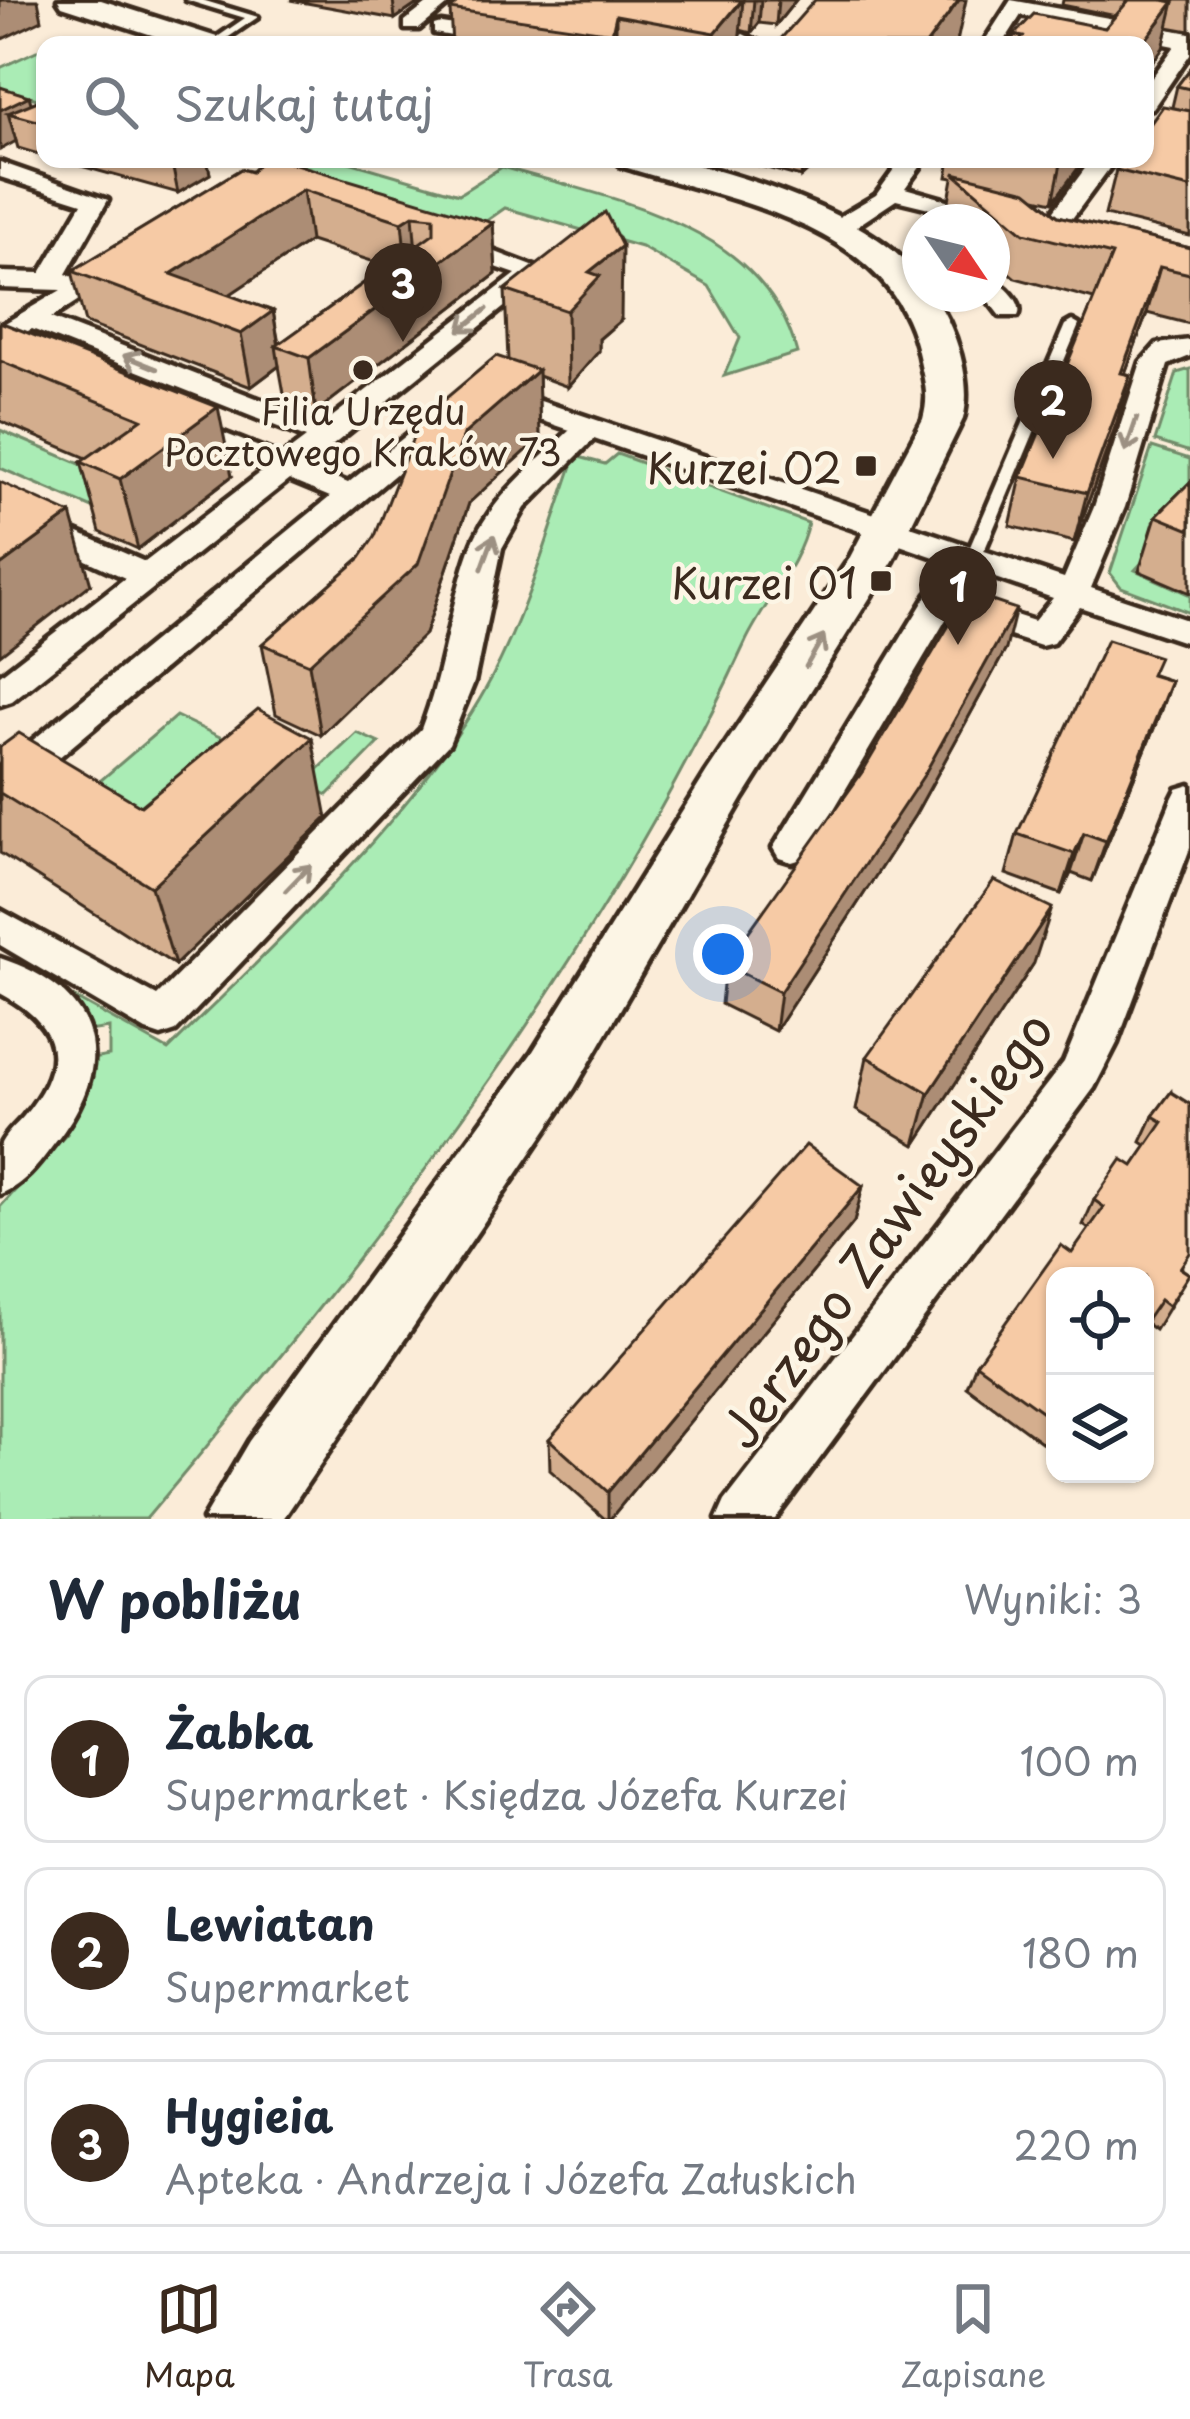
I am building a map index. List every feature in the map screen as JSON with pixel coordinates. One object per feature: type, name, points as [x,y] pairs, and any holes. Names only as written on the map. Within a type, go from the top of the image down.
[{"type":"street","points":[[72,0],[194,36]]},
{"type":"street","points":[[998,36],[1018,4],[1129,36]]},
{"type":"street","points":[[433,18],[470,5]]},
{"type":"street","points":[[433,18],[510,36]]},
{"type":"street","points":[[1154,43],[1184,52]]},
{"type":"street","points":[[1184,52],[1190,79]]},
{"type":"street","points":[[1154,91],[1184,52]]},
{"type":"street","points":[[240,1519],[323,1391],[526,1112],[726,782],[806,667],[870,523],[943,419],[950,394],[938,369],[932,327],[912,290],[883,260],[836,230],[760,198],[661,168]]},
{"type":"street","points":[[836,230],[891,192],[908,168]]},
{"type":"street","points":[[1050,232],[1097,168]]},
{"type":"street","points":[[0,169],[96,200],[49,281]]},
{"type":"street","points":[[891,192],[914,204]]},
{"type":"street","points":[[1010,225],[1104,245]]},
{"type":"street","points":[[0,693],[535,272],[456,254],[432,237]]},
{"type":"street","points":[[0,337],[130,258]]},
{"type":"street","points":[[0,280],[90,283]]},
{"type":"street","points":[[31,319],[326,436]]},
{"type":"street","points":[[792,848],[829,779],[890,691],[940,602],[1041,634],[1073,590],[1155,362],[1167,350],[1190,349]]},
{"type":"street","points":[[0,352],[30,365]]},
{"type":"street","points":[[250,406],[278,385]]},
{"type":"street","points":[[0,787],[480,389],[1190,633]]},
{"type":"street","points":[[158,416],[352,495]]},
{"type":"street","points":[[0,926],[160,1019],[436,735],[458,682],[486,548],[513,503],[589,428]]},
{"type":"street","points":[[0,508],[148,576]]},
{"type":"street","name":"Jerzego Zawieyskiego","points":[[743,1519],[1079,1075],[1096,1043],[1190,799]]},
{"type":"street","points":[[0,974],[63,1016],[72,1038],[72,1063],[45,1126],[0,1174]]},
{"type":"street","points":[[214,1519],[323,1391]]},
{"type":"lane","points":[[190,0],[253,17],[227,36]]},
{"type":"lane","points":[[974,556],[1072,325]]},
{"type":"green space","points":[[36,51],[36,99],[0,89],[0,68]]},
{"type":"green space","points":[[290,168],[370,168],[459,194],[506,168],[635,206],[718,245],[752,274],[779,309],[797,353],[724,376],[740,338],[709,286],[641,247],[505,208],[472,231],[280,175]]},
{"type":"green space","points":[[1190,369],[1190,452],[1155,441],[1177,373]]},
{"type":"green space","points":[[0,430],[144,491],[111,516],[0,468]]},
{"type":"green space","points":[[1152,447],[1190,459],[1190,532],[1176,526],[1135,570],[1190,595],[1190,613],[1121,587],[1110,573]]},
{"type":"green space","points":[[617,454],[808,523],[797,554],[621,878],[550,991],[396,1208],[146,1519],[0,1519],[0,1207],[67,1134],[60,1128],[86,1060],[109,1056],[109,1028],[89,1031],[59,989],[168,1050],[299,921],[428,775],[463,726],[505,652],[573,463],[579,457],[605,464]]},
{"type":"green space","points":[[176,716],[308,779],[357,733],[379,743],[328,795],[257,761],[160,849],[73,804]]},
{"type":"building","points":[[461,0],[742,0],[715,33],[616,15],[612,33],[450,9]]},
{"type":"building","points":[[815,0],[959,0],[933,36],[783,36]]},
{"type":"building","points":[[1129,0],[1174,2],[1148,36],[1014,35],[1034,14],[1105,28]]},
{"type":"building","points":[[1190,69],[1190,89],[1177,86]]},
{"type":"building","points":[[0,87],[29,96],[0,110]]},
{"type":"building","points":[[36,102],[36,121],[8,113]]},
{"type":"building","points":[[1163,106],[1190,111],[1190,188],[1116,170],[1154,168],[1154,118]]},
{"type":"building","points":[[255,168],[309,168],[493,223],[309,358],[276,346],[434,233],[434,217],[413,215],[402,222],[303,190],[171,274],[273,311],[241,334],[72,271],[241,169],[251,172]]},
{"type":"building","points":[[954,173],[1027,191],[1058,216],[1190,248],[1190,274],[1160,267],[1121,373],[1130,375],[1087,493],[1021,477],[1112,255],[1024,233],[1010,221],[1010,204],[990,204]]},
{"type":"building","points":[[605,212],[622,246],[589,272],[600,276],[567,311],[505,290]]},
{"type":"building","points":[[0,322],[218,407],[120,479],[81,462],[142,419],[0,361]]},
{"type":"building","points":[[496,356],[538,370],[464,434],[418,564],[309,664],[262,644],[360,558],[375,536],[420,420]]},
{"type":"building","points":[[0,482],[71,514],[0,566]]},
{"type":"building","points":[[1190,482],[1190,530],[1156,516]]},
{"type":"building","points":[[968,593],[1016,609],[924,775],[780,992],[725,965],[863,771]]},
{"type":"building","points":[[1107,640],[1159,657],[1151,675],[1171,681],[1106,841],[1084,833],[1074,854],[1017,834]]},
{"type":"building","points":[[258,709],[312,738],[151,887],[0,793],[0,747],[19,733],[141,806]]},
{"type":"building","points":[[994,880],[1052,908],[929,1093],[867,1057]]},
{"type":"building","points":[[1171,1092],[1190,1104],[1190,1253],[1180,1268],[1189,1274],[1168,1306],[1160,1300],[1154,1309],[1154,1267],[1046,1267],[1046,1415],[976,1364],[1061,1245],[1072,1253],[1104,1207],[1094,1200],[1122,1159],[1133,1166],[1163,1122],[1153,1116]]},
{"type":"building","points":[[806,1145],[863,1186],[608,1492],[549,1439]]},
{"type":"place","name":"Hygieia","points":[[403,342]]},
{"type":"place","name":"Filia Urzędu Pocztowego Kraków 73","points":[[363,370]]},
{"type":"place","name":"Lewiatan","points":[[1053,459]]},
{"type":"place","name":"Kurzei 02","points":[[866,466]]},
{"type":"place","name":"Kurzei 01","points":[[881,581]]},
{"type":"place","name":"Żabka","points":[[958,645]]}]
